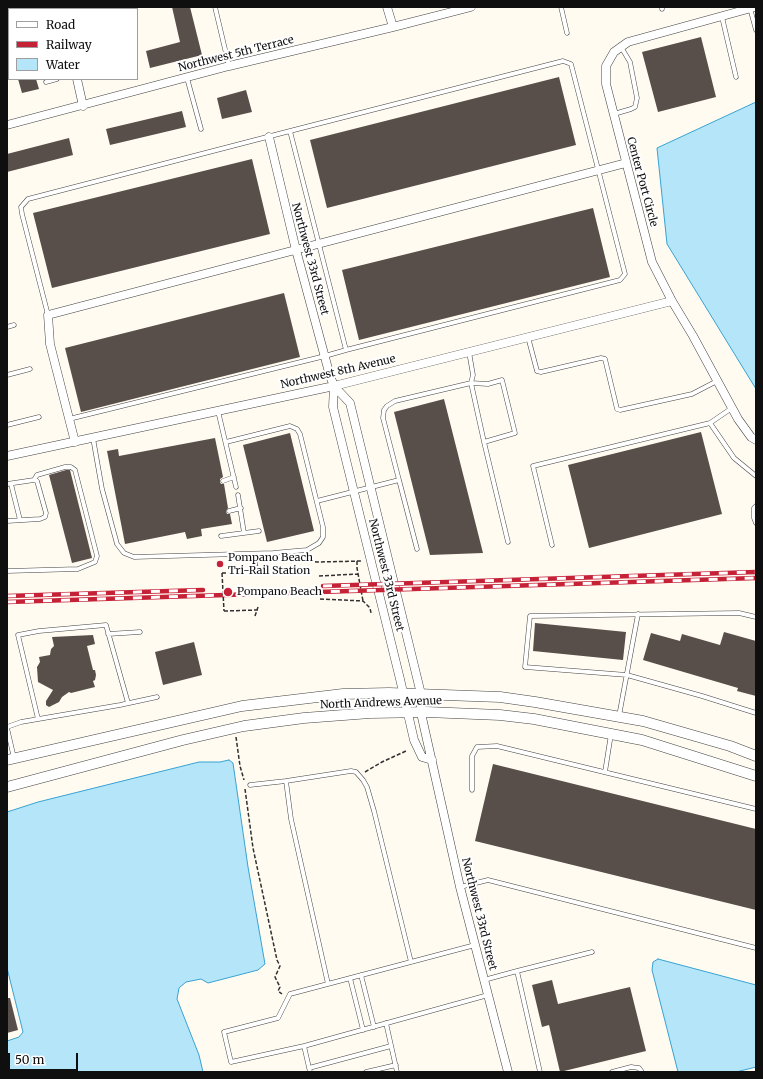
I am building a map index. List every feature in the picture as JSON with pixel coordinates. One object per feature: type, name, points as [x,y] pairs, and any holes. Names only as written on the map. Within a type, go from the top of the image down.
[{"type":"street","points":[[387,7],[393,27]]},
{"type":"street","name":"Northwest 5th Terrace","points":[[7,125],[229,66],[471,7]]},
{"type":"street","name":"Center Port Circle","points":[[753,8],[628,42],[614,52],[606,66],[606,84],[652,262],[672,302],[732,408],[752,437],[756,440]]},
{"type":"street","points":[[77,80],[83,106]]},
{"type":"street","name":"Northwest 33rd Street","points":[[269,137],[296,250],[334,386],[333,407],[404,693],[407,713],[414,740],[422,757],[432,760]]},
{"type":"street","points":[[75,442],[50,344],[48,315],[626,164]]},
{"type":"street","name":"Northwest 8th Avenue","points":[[7,456],[334,386],[672,302]]},
{"type":"street","name":"Northwest 33rd Street","points":[[334,386],[350,403],[421,694],[421,713],[460,887],[508,1072]]},
{"type":"street","name":"North Andrews Avenue","points":[[11,759],[242,706],[343,694],[404,693],[500,697],[643,721],[730,746],[756,756]]},
{"type":"street","name":"North Andrews Avenue","points":[[7,786],[183,740],[244,726],[304,718],[370,713],[448,713],[534,719],[642,740],[756,776]]},
{"type":"lane","points":[[215,7],[229,66]]},
{"type":"lane","points":[[561,7],[568,33]]},
{"type":"lane","points":[[753,8],[756,30]]},
{"type":"lane","points":[[721,16],[736,77]]},
{"type":"lane","points":[[613,114],[635,107],[637,98],[630,62],[621,47]]},
{"type":"lane","points":[[48,315],[22,214],[21,207],[28,200],[563,61],[571,64],[625,274],[620,280],[325,356],[69,419]]},
{"type":"lane","points":[[188,78],[201,129]]},
{"type":"lane","points":[[46,82],[53,80]]},
{"type":"lane","points":[[290,131],[346,350]]},
{"type":"lane","points":[[7,327],[14,325]]},
{"type":"lane","points":[[528,337],[536,371],[541,372],[601,358],[605,359],[617,409],[620,410],[692,394],[718,381]]},
{"type":"lane","points":[[469,352],[473,375],[471,383],[508,542]]},
{"type":"lane","points":[[7,375],[30,368]]},
{"type":"lane","points":[[417,549],[383,418],[384,410],[395,401],[471,383],[488,384],[502,380],[515,433],[484,442]]},
{"type":"lane","points":[[552,544],[533,466],[710,423],[732,408]]},
{"type":"lane","points":[[218,411],[236,487]]},
{"type":"lane","points":[[7,425],[39,417]]},
{"type":"lane","points":[[710,423],[734,458],[756,476]]},
{"type":"lane","points":[[93,438],[102,489],[117,544],[124,553],[134,557],[273,552],[307,550],[319,543],[323,537],[323,527],[300,434],[297,429],[290,426],[226,442]]},
{"type":"lane","points":[[7,571],[78,569],[95,562],[97,556],[75,470],[71,467],[37,475],[34,480],[9,484],[20,520]]},
{"type":"lane","points":[[224,481],[234,477]]},
{"type":"lane","points":[[7,521],[40,519],[45,517],[46,513],[37,481],[34,480]]},
{"type":"lane","points":[[317,501],[399,480]]},
{"type":"lane","points":[[238,495],[244,533]]},
{"type":"lane","points":[[756,506],[754,508],[754,518],[756,523]]},
{"type":"lane","points":[[229,511],[241,508]]},
{"type":"lane","points":[[221,536],[259,531]]},
{"type":"lane","points":[[756,617],[739,612],[530,616],[525,667],[627,675],[756,713]]},
{"type":"lane","points":[[618,717],[638,614]]},
{"type":"lane","points":[[38,719],[18,635],[38,631],[106,625],[128,703]]},
{"type":"lane","points":[[108,634],[140,632]]},
{"type":"lane","points":[[11,759],[7,727],[22,722],[128,703],[157,696]]},
{"type":"lane","points":[[605,772],[611,734]]},
{"type":"lane","points":[[472,790],[472,756],[477,747],[497,746],[756,808]]},
{"type":"lane","points":[[250,785],[286,781],[351,770],[356,772],[367,787],[374,811],[411,962]]},
{"type":"lane","points":[[286,781],[291,819],[328,984]]},
{"type":"lane","points":[[460,887],[488,880],[756,948]]},
{"type":"lane","points":[[475,945],[290,994],[278,1018],[224,1032],[231,1062],[304,1046],[488,995]]},
{"type":"lane","points":[[484,980],[592,952]]},
{"type":"lane","points":[[517,971],[540,1072]]},
{"type":"lane","points":[[361,975],[374,1027]]},
{"type":"lane","points":[[350,978],[363,1030]]},
{"type":"lane","points":[[386,1023],[397,1072]]},
{"type":"lane","points":[[304,1046],[310,1070],[391,1046]]},
{"type":"lane","points":[[366,1072],[396,1065]]},
{"type":"lane","points":[[612,1072],[631,1067],[639,1068],[642,1072]]},
{"type":"path","points":[[309,561],[362,561]]},
{"type":"path","points":[[357,561],[363,601],[370,608],[371,613]]},
{"type":"path","points":[[257,562],[257,575]]},
{"type":"path","points":[[255,616],[258,609],[224,611],[222,573],[257,572]]},
{"type":"path","points":[[319,576],[358,574]]},
{"type":"path","points":[[320,599],[363,601]]},
{"type":"path","points":[[236,737],[240,766],[244,779],[253,848],[276,960],[280,966],[275,976],[280,987],[278,991],[283,995]]},
{"type":"path","points":[[365,772],[406,751]]},
{"type":"water","points":[[756,102],[756,389],[667,244],[657,148]]},
{"type":"water","points":[[229,760],[233,763],[248,867],[265,964],[258,970],[208,983],[201,979],[186,982],[179,988],[177,999],[199,1055],[203,1072],[7,1072],[7,1041],[19,1037],[23,1032],[7,968],[7,812],[38,802],[199,762],[220,762]]},
{"type":"water","points":[[658,959],[756,985],[756,1067],[736,1072],[678,1072],[652,970],[653,962]]},
{"type":"building","points":[[172,7],[190,7],[202,55],[150,68],[146,51],[180,42]]},
{"type":"building","points":[[701,37],[716,97],[658,112],[642,52]]},
{"type":"building","points":[[559,77],[576,145],[327,208],[310,140]]},
{"type":"building","points":[[18,80],[36,80],[39,89],[22,93]]},
{"type":"building","points":[[246,90],[252,112],[222,119],[217,98]]},
{"type":"building","points":[[182,111],[186,127],[110,145],[106,129]]},
{"type":"building","points":[[69,138],[73,155],[7,172],[7,154]]},
{"type":"building","points":[[252,159],[270,234],[52,288],[33,213]]},
{"type":"building","points":[[593,208],[610,277],[359,340],[342,270]]},
{"type":"building","points":[[284,293],[300,357],[81,412],[65,348]]},
{"type":"building","points":[[444,399],[483,553],[430,555],[394,412]]},
{"type":"building","points":[[701,432],[722,514],[589,548],[568,465]]},
{"type":"building","points":[[290,433],[314,531],[267,542],[243,445]]},
{"type":"building","points":[[215,438],[223,477],[220,479],[220,482],[221,484],[224,484],[228,508],[226,511],[227,514],[230,514],[232,524],[201,529],[202,536],[187,539],[185,532],[125,544],[107,451],[118,449],[119,456]]},
{"type":"building","points":[[70,470],[92,558],[72,563],[49,475]]},
{"type":"building","points":[[535,623],[626,632],[623,660],[533,651]]},
{"type":"building","points":[[724,632],[756,641],[756,696],[737,691],[738,688],[643,660],[651,633],[680,641],[682,634],[720,645]]},
{"type":"building","points":[[93,635],[95,644],[87,646],[93,670],[95,670],[96,675],[95,680],[93,681],[95,687],[71,693],[69,692],[62,697],[59,702],[49,707],[46,705],[46,701],[53,690],[38,682],[37,667],[40,662],[39,657],[50,655],[51,649],[54,646],[52,637]]},
{"type":"building","points":[[194,642],[202,675],[163,685],[155,652]]},
{"type":"building","points":[[493,764],[756,829],[756,910],[475,841]]},
{"type":"building","points":[[552,980],[558,1004],[630,987],[646,1051],[560,1072],[549,1025],[542,1027],[532,985]]},
{"type":"building","points":[[7,998],[10,998],[18,1030],[7,1033]]},
{"type":"railway","points":[[323,586],[756,572]]},
{"type":"railway","points":[[7,602],[756,578]]},
{"type":"railway","points":[[7,596],[203,590]]},
{"type":"place","name":"Pompano Beach Tri-Rail Station","points":[[220,564]]},
{"type":"place","name":"Pompano Beach","points":[[228,592]]}]
